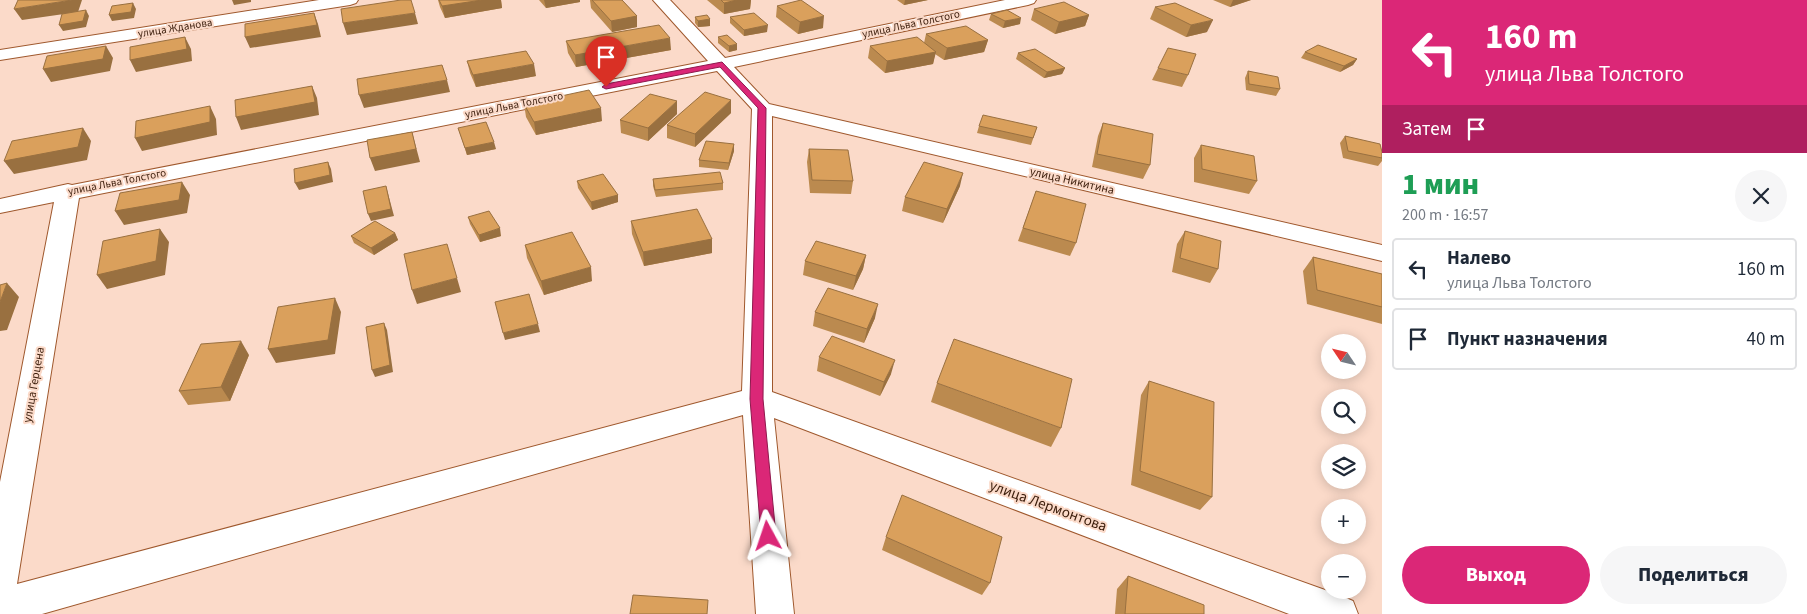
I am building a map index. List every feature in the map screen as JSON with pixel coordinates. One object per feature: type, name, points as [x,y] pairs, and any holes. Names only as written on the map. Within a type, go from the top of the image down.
[{"type":"street","name":"улица Жданова","points":[[0,55],[350,0]]},
{"type":"street","points":[[661,0],[762,108],[757,399],[775,614]]},
{"type":"street","name":"улица Льва Толстого","points":[[0,206],[722,64],[1028,0]]},
{"type":"street","name":"улица Никитина","points":[[762,108],[1382,254]]},
{"type":"street","name":"улица Герцена","points":[[0,579],[68,192]]},
{"type":"street","points":[[0,607],[757,399]]},
{"type":"street","name":"улица Лермонтова","points":[[757,399],[1339,614]]},
{"type":"building","points":[[18,0],[72,0],[14,9]]},
{"type":"building","points":[[411,0],[415,13],[343,23],[341,9]]},
{"type":"building","points":[[439,0],[482,0],[442,6]]},
{"type":"building","points":[[592,0],[622,0],[637,16],[611,21]]},
{"type":"building","points":[[721,0],[737,0],[724,3]]},
{"type":"building","points":[[801,0],[824,16],[800,22],[777,6]]},
{"type":"building","points":[[1064,2],[1089,15],[1059,22],[1034,9]]},
{"type":"building","points":[[133,3],[131,12],[109,15],[112,6]]},
{"type":"building","points":[[1175,3],[1213,20],[1191,25],[1155,7]]},
{"type":"building","points":[[86,10],[83,21],[59,25],[62,14]]},
{"type":"building","points":[[1007,10],[1021,18],[1005,21],[991,14]]},
{"type":"building","points":[[314,13],[317,25],[245,37],[245,24]]},
{"type":"building","points":[[754,13],[768,25],[744,30],[730,17]]},
{"type":"building","points":[[707,15],[710,19],[698,21],[695,17]]},
{"type":"building","points":[[659,25],[670,38],[575,55],[566,41]]},
{"type":"building","points":[[966,26],[988,40],[947,48],[926,34]]},
{"type":"building","points":[[727,35],[737,44],[729,46],[718,37]]},
{"type":"building","points":[[185,37],[187,49],[130,60],[130,47]]},
{"type":"building","points":[[917,37],[936,52],[887,61],[870,46]]},
{"type":"building","points":[[1318,45],[1357,59],[1344,66],[1305,52]]},
{"type":"building","points":[[106,46],[103,59],[43,69],[47,56]]},
{"type":"building","points":[[1168,48],[1196,54],[1188,75],[1158,68]]},
{"type":"building","points":[[1035,49],[1065,68],[1047,72],[1018,53]]},
{"type":"building","points":[[526,51],[534,64],[473,75],[467,61]]},
{"type":"building","points":[[442,65],[447,80],[359,95],[357,79]]},
{"type":"building","points":[[1248,71],[1278,77],[1280,89],[1249,84]]},
{"type":"building","points":[[312,86],[315,102],[236,117],[235,100]]},
{"type":"building","points":[[589,90],[601,108],[534,122],[524,104]]},
{"type":"building","points":[[705,92],[731,100],[695,134],[667,125]]},
{"type":"building","points":[[650,94],[677,101],[648,128],[620,120]]},
{"type":"building","points":[[210,106],[210,122],[135,138],[136,121]]},
{"type":"building","points":[[983,115],[1037,127],[1033,138],[979,126]]},
{"type":"building","points":[[486,122],[494,142],[465,148],[458,128]]},
{"type":"building","points":[[1103,123],[1153,134],[1150,165],[1097,154]]},
{"type":"building","points":[[83,128],[78,147],[4,161],[12,141]]},
{"type":"building","points":[[412,132],[416,149],[370,158],[367,140]]},
{"type":"building","points":[[1345,136],[1380,144],[1382,158],[1348,151]]},
{"type":"building","points":[[706,141],[734,144],[729,163],[699,160]]},
{"type":"building","points":[[1201,145],[1254,156],[1257,181],[1202,169]]},
{"type":"building","points":[[809,149],[848,150],[853,181],[812,180]]},
{"type":"building","points":[[328,162],[330,175],[295,183],[294,169]]},
{"type":"building","points":[[924,162],[963,173],[947,209],[905,197]]},
{"type":"building","points":[[720,172],[723,183],[655,190],[653,179]]},
{"type":"building","points":[[603,174],[618,195],[591,202],[577,181]]},
{"type":"building","points":[[182,182],[179,200],[115,211],[120,193]]},
{"type":"building","points":[[386,186],[391,209],[368,214],[363,191]]},
{"type":"building","points":[[1036,191],[1086,204],[1076,243],[1023,228]]},
{"type":"building","points":[[697,209],[712,239],[643,252],[631,221]]},
{"type":"building","points":[[489,211],[500,228],[479,235],[468,217]]},
{"type":"building","points":[[375,221],[395,233],[371,248],[351,236]]},
{"type":"building","points":[[160,229],[156,261],[97,275],[103,241]]},
{"type":"building","points":[[1185,231],[1221,241],[1218,269],[1180,258]]},
{"type":"building","points":[[572,232],[591,267],[541,281],[525,245]]},
{"type":"building","points":[[816,241],[866,255],[856,276],[805,261]]},
{"type":"building","points":[[447,244],[457,278],[412,290],[404,254]]},
{"type":"building","points":[[1313,257],[1382,274],[1382,307],[1317,290]]},
{"type":"building","points":[[7,283],[0,302],[0,285]]},
{"type":"building","points":[[828,288],[878,304],[867,329],[815,312]]},
{"type":"building","points":[[529,294],[538,324],[503,333],[495,302]]},
{"type":"building","points":[[335,298],[328,340],[268,349],[278,307]]},
{"type":"building","points":[[384,323],[390,365],[372,370],[366,327]]},
{"type":"building","points":[[832,336],[895,360],[884,382],[819,357]]},
{"type":"building","points":[[954,339],[1072,379],[1061,428],[937,383]]},
{"type":"building","points":[[241,341],[221,387],[179,391],[201,344]]},
{"type":"building","points":[[1149,381],[1214,402],[1212,497],[1140,471]]},
{"type":"building","points":[[902,495],[1002,537],[990,583],[886,537]]},
{"type":"building","points":[[1128,576],[1204,605],[1204,614],[1125,614]]},
{"type":"building","points":[[633,595],[708,600],[707,614],[630,614]]},
{"type":"route","points":[[606,87],[722,64],[762,108],[757,399],[768,536]]}]
